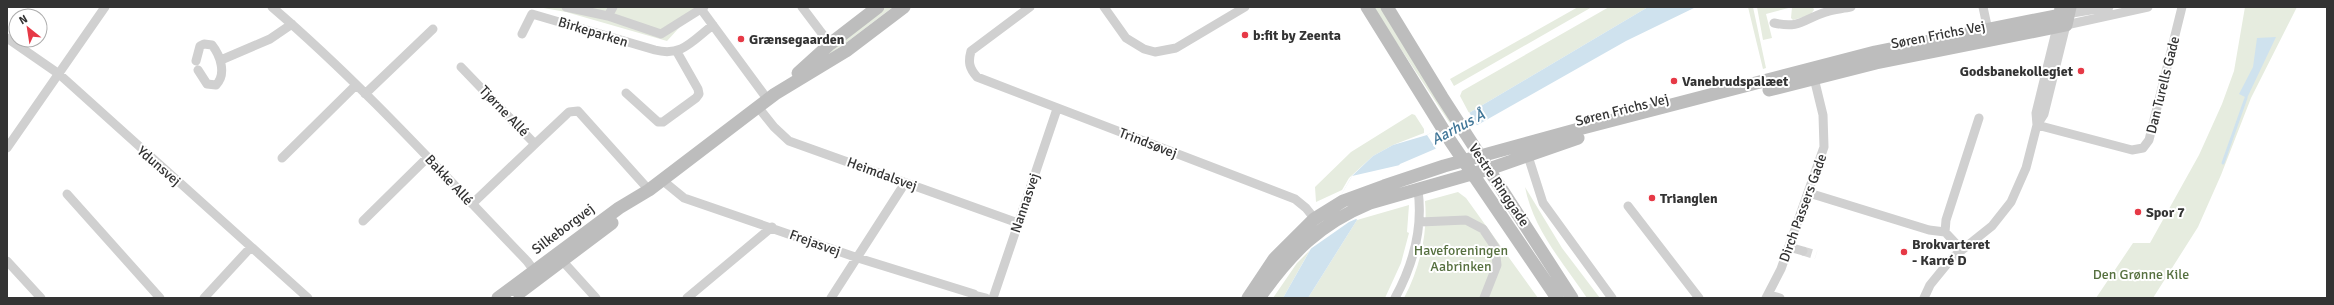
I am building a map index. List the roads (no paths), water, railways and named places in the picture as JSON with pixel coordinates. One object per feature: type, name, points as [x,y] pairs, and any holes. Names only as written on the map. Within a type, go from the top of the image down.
[{"type":"street","points":[[7,148],[105,7]]},
{"type":"street","name":"Bakke Allé","points":[[272,7],[356,85],[428,157],[537,274]]},
{"type":"street","points":[[566,7],[608,16],[661,34],[690,14],[703,8],[713,25],[767,100]]},
{"type":"street","points":[[608,16],[613,7]]},
{"type":"street","points":[[802,7],[830,44]]},
{"type":"street","name":"Silkeborgvej","points":[[498,298],[537,274],[630,210],[649,190],[767,100],[830,44],[878,7]]},
{"type":"street","name":"Silkeborgvej","points":[[767,100],[846,51],[904,7]]},
{"type":"street","name":"Trindsøvej","points":[[1030,7],[971,51],[968,59],[969,66],[976,77],[1295,199],[1318,224]]},
{"type":"street","points":[[1104,7],[1126,38],[1144,50],[1155,52],[1176,48],[1245,7]]},
{"type":"street","name":"Vestre Ringgade","points":[[1367,7],[1450,142],[1557,298]]},
{"type":"street","name":"Vestre Ringgade","points":[[1387,7],[1456,119],[1572,298]]},
{"type":"street","points":[[1774,23],[1788,26],[1799,24],[1825,12],[1851,7]]},
{"type":"street","points":[[1983,7],[1989,34]]},
{"type":"street","name":"Søren Frichs Vej","points":[[1259,298],[1295,252],[1335,205],[1384,186],[1464,161],[1575,130],[1813,74],[1876,63],[1989,34],[2109,7]]},
{"type":"street","name":"Søren Frichs Vej","points":[[2064,16],[2148,7]]},
{"type":"street","name":"Dan Turells Gade","points":[[2037,125],[2132,150],[2143,148],[2148,140],[2182,7]]},
{"type":"street","name":"Birkeparken","points":[[522,34],[532,14],[655,50],[668,53],[677,52]]},
{"type":"street","points":[[1924,298],[1930,285],[1961,249],[1992,226],[2011,202],[2026,168],[2037,125],[2036,113],[2064,16]]},
{"type":"street","points":[[220,60],[270,39],[292,24]]},
{"type":"street","points":[[626,93],[653,120],[658,122],[664,122],[696,98],[699,94],[698,89],[677,52],[713,25]]},
{"type":"street","points":[[365,94],[433,29]]},
{"type":"street","name":"Ydunsvej","points":[[7,38],[59,74],[308,298]]},
{"type":"street","points":[[208,44],[214,48],[220,60],[220,78],[216,85],[207,84],[197,65],[200,46],[208,44]]},
{"type":"street","name":"Tjørne Allé","points":[[461,67],[535,144],[472,204]]},
{"type":"street","name":"Søren Frichs Vej","points":[[1248,298],[1274,259],[1318,224],[1370,203],[1489,169],[1574,139],[1813,74]]},
{"type":"street","name":"Dirch Passers Gade","points":[[1768,296],[1789,247],[1821,160],[1825,137],[1823,115],[1813,74]]},
{"type":"street","points":[[282,158],[356,85]]},
{"type":"street","name":"Heimdalsvej","points":[[767,100],[774,128],[789,141],[1018,223]]},
{"type":"street","name":"Nannasvej","points":[[993,298],[1057,109]]},
{"type":"street","points":[[535,144],[569,112],[578,111],[649,190]]},
{"type":"street","points":[[1945,232],[1946,220],[1979,118]]},
{"type":"street","points":[[1528,156],[1542,203],[1612,298]]},
{"type":"street","points":[[363,221],[428,157]]},
{"type":"street","name":"Frejasvej","points":[[662,180],[684,198],[772,227],[858,258],[979,296]]},
{"type":"street","points":[[831,298],[905,183]]},
{"type":"street","points":[[1395,298],[1403,282],[1420,222],[1418,190]]},
{"type":"street","points":[[1809,192],[1929,230],[1945,232],[1961,249]]},
{"type":"street","points":[[67,194],[160,298]]},
{"type":"street","points":[[1628,206],[1699,298]]},
{"type":"street","points":[[1420,222],[1466,220],[1483,229],[1495,247],[1497,265],[1487,297]]},
{"type":"street","points":[[687,298],[772,227]]},
{"type":"street","points":[[204,298],[251,247]]},
{"type":"street","points":[[1789,247],[1803,251]]},
{"type":"street","points":[[559,258],[596,298]]},
{"type":"street","points":[[7,261],[41,298]]},
{"type":"street","name":"Silkeborgvej","points":[[512,298],[537,274]]},
{"type":"street","points":[[1768,296],[1780,298]]},
{"type":"water","name":"Aarhus Å","points":[[1648,7],[1696,7],[1626,41],[1435,149],[1400,164],[1357,220],[1308,298],[1283,298],[1352,176],[1373,156],[1393,145],[1427,135],[1469,113]]},
{"type":"water","points":[[2276,37],[2247,98],[2239,94],[2253,67],[2257,38]]},
{"type":"waterway","points":[[2223,163],[2246,98]]},
{"type":"tunnel","points":[[1803,251],[1816,255]]},
{"type":"place","name":"b:fit by Zeenta","points":[[1245,35]]},
{"type":"place","name":"Grænsegaarden","points":[[741,39]]},
{"type":"place","name":"Godsbanekollegiet","points":[[2081,71]]},
{"type":"place","name":"Vanebrudspalæet","points":[[1674,81]]},
{"type":"place","name":"Trianglen","points":[[1652,198]]},
{"type":"place","name":"Spor 7","points":[[2138,212]]},
{"type":"place","name":"Brokvarteret - Karré D","points":[[1904,252]]},
{"type":"park label","name":"Haveforeningen Aabrinken","points":[[1461,258]]},
{"type":"park label","name":"Den Grønne Kile","points":[[2141,274]]}]
